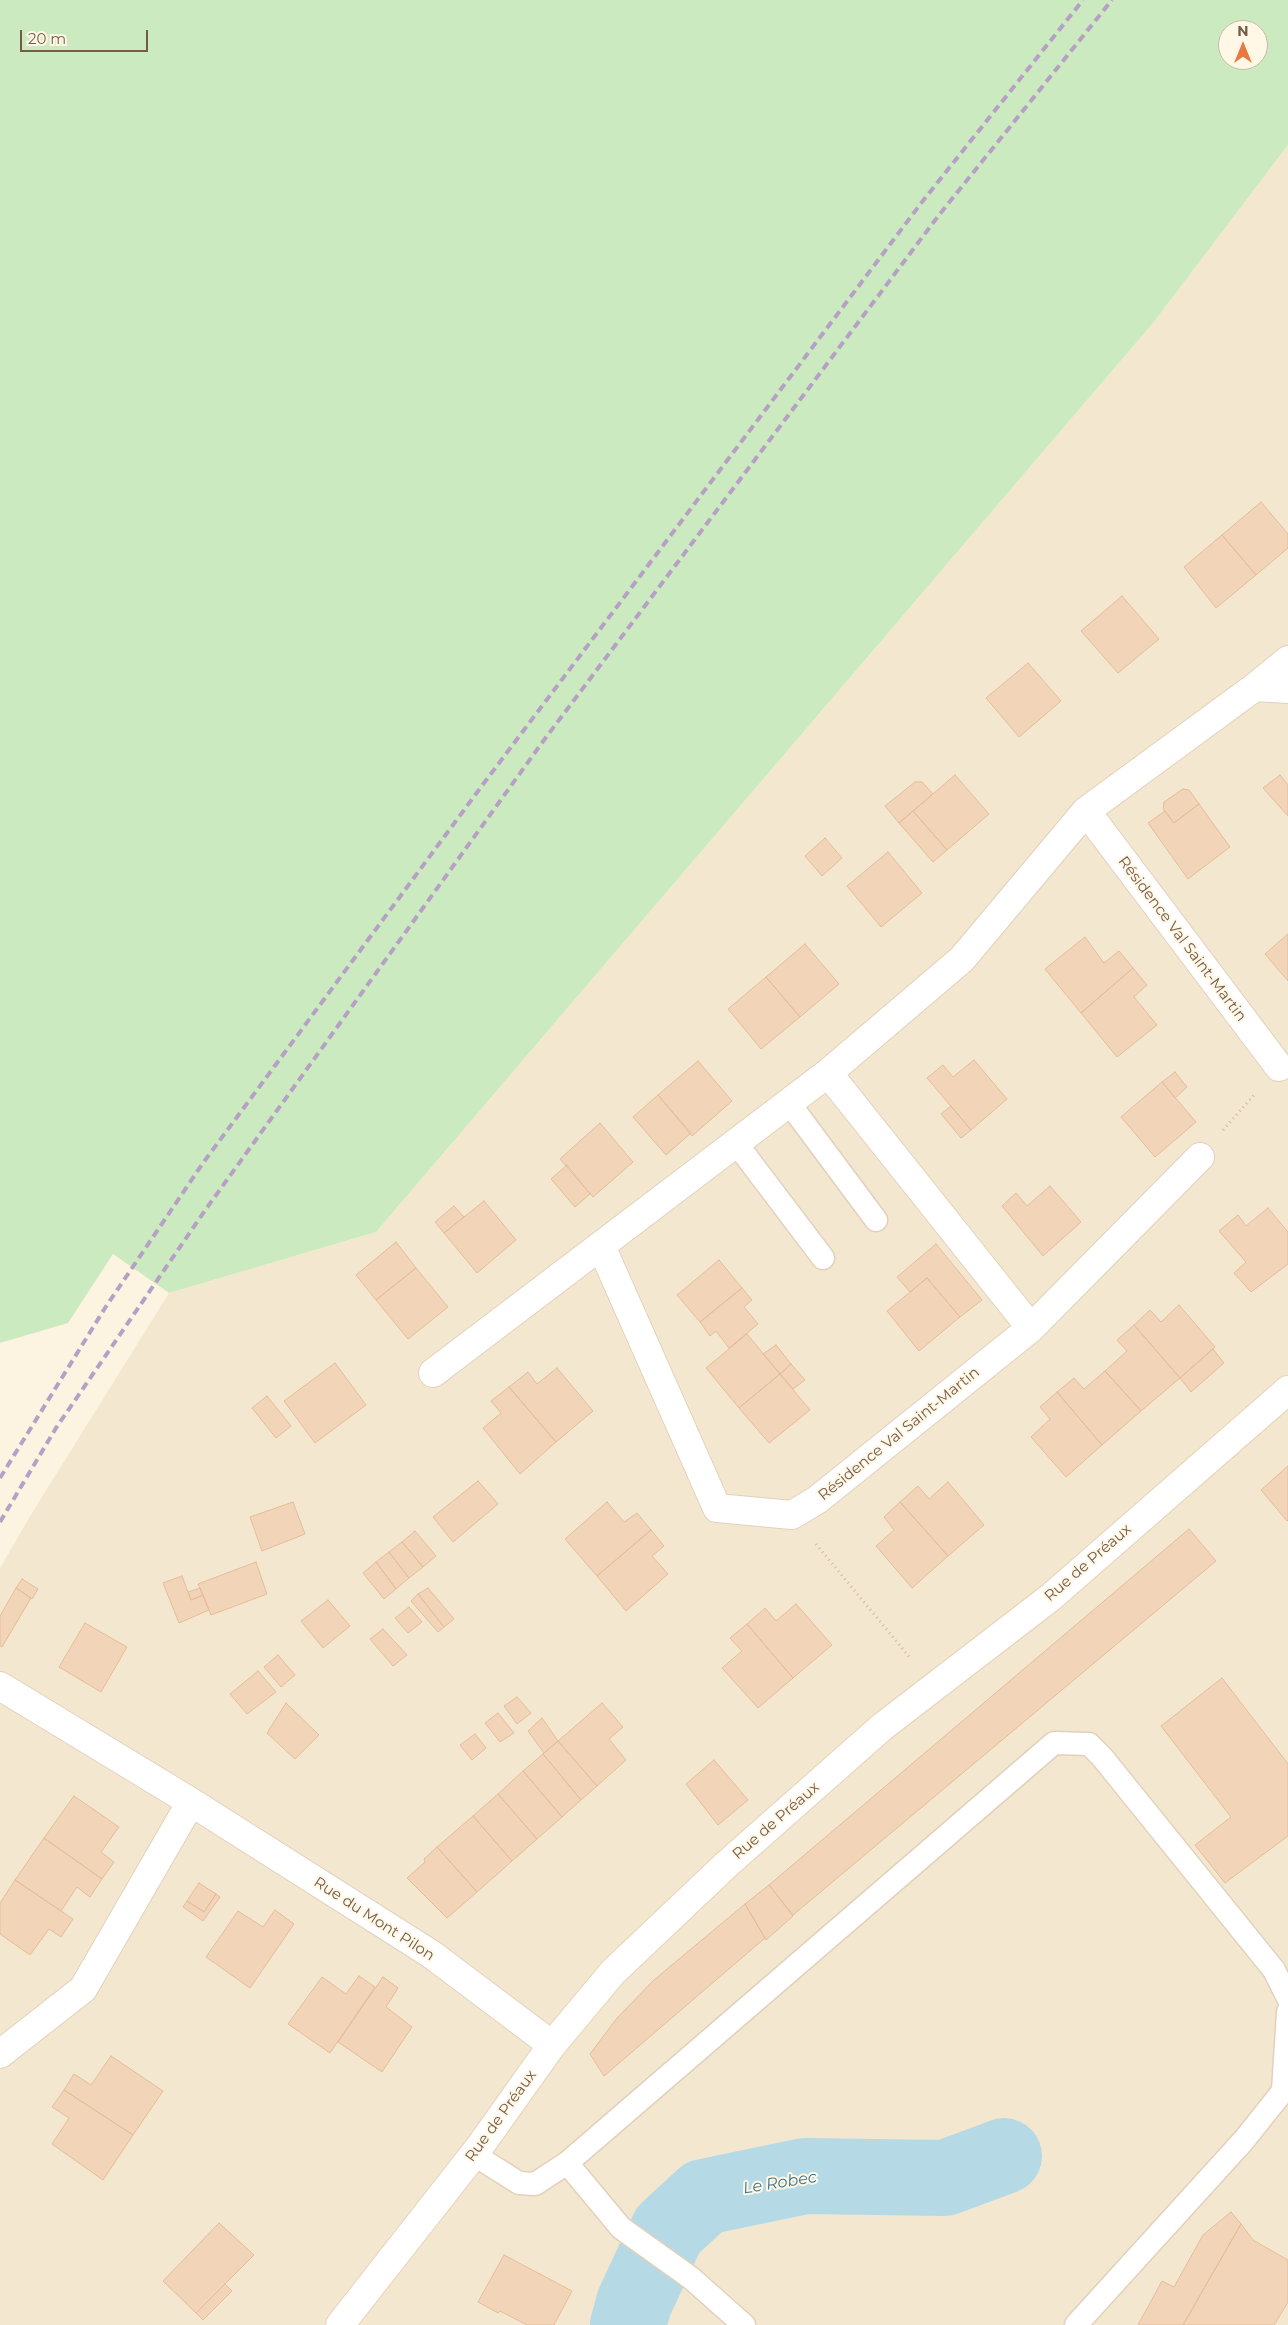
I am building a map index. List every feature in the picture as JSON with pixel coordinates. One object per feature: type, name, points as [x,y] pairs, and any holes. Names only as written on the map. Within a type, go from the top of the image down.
[{"type":"street","points":[[433,1373],[828,1073],[962,959],[1086,811],[1255,687],[1288,660]]},
{"type":"street","points":[[1255,687],[1288,689]]},
{"type":"street","name":"Résidence Val Saint-Martin","points":[[1086,811],[1279,1067]]},
{"type":"street","points":[[828,1073],[1031,1328]]},
{"type":"street","name":"Résidence Val Saint-Martin","points":[[792,1515],[816,1500],[1031,1328],[1200,1157]]},
{"type":"street","points":[[601,1246],[717,1508],[792,1515]]},
{"type":"street","name":"Rue de Préaux","points":[[340,2325],[473,2154],[552,2044],[613,1972],[727,1864],[882,1727],[1051,1597],[1288,1390]]},
{"type":"street","name":"Rue du Mont Pilon","points":[[0,1686],[191,1802],[431,1954],[552,2044]]},
{"type":"street","points":[[0,2054],[83,1989],[191,1802]]},
{"type":"lane","points":[[789,1103],[876,1220]]},
{"type":"lane","points":[[736,1143],[823,1258]]},
{"type":"lane","points":[[473,2154],[519,2183],[535,2184],[566,2163],[1054,1743],[1089,1744],[1102,1757],[1274,1970],[1288,1998]]},
{"type":"lane","points":[[1076,2325],[1244,2140],[1283,2090],[1288,2012]]},
{"type":"lane","points":[[566,2163],[621,2228],[691,2278],[744,2325]]},
{"type":"path","points":[[1200,1157],[1279,1067]]},
{"type":"path","points":[[792,1515],[934,1687]]},
{"type":"shaded area","points":[[1288,145],[1288,2325],[0,2325],[0,1568],[32,1513],[169,1293],[376,1232],[1153,323]]},
{"type":"green space","points":[[0,0],[1288,0],[1288,145],[1153,323],[376,1232],[169,1293],[113,1254],[68,1323],[0,1343]]},
{"type":"building","points":[[1261,502],[1288,534],[1288,548],[1256,575],[1222,535]]},
{"type":"building","points":[[1222,535],[1256,575],[1216,608],[1184,567]]},
{"type":"building","points":[[1122,596],[1159,639],[1118,673],[1081,631]]},
{"type":"building","points":[[1028,663],[1061,701],[1019,737],[986,698]]},
{"type":"building","points":[[955,775],[989,814],[947,850],[913,811]]},
{"type":"building","points":[[1280,775],[1288,785],[1288,816],[1263,788]]},
{"type":"building","points":[[915,782],[922,782],[933,794],[899,823],[885,806]]},
{"type":"building","points":[[1183,789],[1189,790],[1199,804],[1174,823],[1163,809],[1164,802]]},
{"type":"building","points":[[1199,804],[1230,847],[1188,879],[1148,823],[1165,811],[1174,823]]},
{"type":"building","points":[[913,811],[947,850],[933,862],[899,823]]},
{"type":"building","points":[[825,838],[842,858],[822,876],[805,856]]},
{"type":"building","points":[[888,852],[922,893],[881,927],[847,886]]},
{"type":"building","points":[[1288,934],[1288,981],[1265,954]]},
{"type":"building","points":[[1085,937],[1104,963],[1119,951],[1133,968],[1081,1013],[1045,969]]},
{"type":"building","points":[[805,944],[839,984],[800,1017],[766,977]]},
{"type":"building","points":[[1133,968],[1147,985],[1134,997],[1157,1025],[1117,1057],[1081,1013]]},
{"type":"building","points":[[766,977],[800,1017],[761,1049],[728,1009]]},
{"type":"building","points":[[974,1060],[1007,1099],[971,1130],[927,1078],[943,1065],[953,1077]]},
{"type":"building","points":[[698,1061],[732,1101],[692,1136],[658,1095]]},
{"type":"building","points":[[1175,1072],[1187,1087],[1175,1098],[1162,1082]]},
{"type":"building","points":[[1162,1082],[1196,1122],[1155,1157],[1121,1117]]},
{"type":"building","points":[[658,1095],[691,1133],[666,1155],[633,1117]]},
{"type":"building","points":[[951,1106],[971,1130],[961,1138],[941,1114]]},
{"type":"building","points":[[600,1123],[633,1162],[593,1197],[560,1159]]},
{"type":"building","points":[[567,1165],[590,1194],[575,1207],[551,1179]]},
{"type":"building","points":[[1050,1186],[1081,1222],[1043,1256],[1002,1206],[1016,1193],[1027,1206]]},
{"type":"building","points":[[484,1201],[516,1240],[477,1273],[444,1233]]},
{"type":"building","points":[[454,1206],[464,1217],[444,1233],[435,1222]]},
{"type":"building","points":[[1268,1208],[1288,1232],[1288,1264],[1251,1292],[1234,1273],[1246,1262],[1219,1231],[1238,1215],[1246,1226]]},
{"type":"building","points":[[396,1242],[416,1268],[376,1300],[356,1275]]},
{"type":"building","points":[[936,1244],[982,1300],[960,1317],[927,1278],[910,1292],[897,1277]]},
{"type":"building","points":[[719,1260],[742,1288],[700,1322],[677,1295]]},
{"type":"building","points":[[416,1268],[448,1307],[408,1339],[376,1300]]},
{"type":"building","points":[[927,1278],[960,1317],[919,1351],[887,1311]]},
{"type":"building","points":[[742,1288],[752,1300],[744,1307],[758,1324],[729,1348],[716,1331],[710,1336],[700,1322]]},
{"type":"building","points":[[1179,1305],[1215,1347],[1180,1378],[1134,1325],[1150,1310],[1161,1322]]},
{"type":"building","points":[[1134,1325],[1180,1378],[1141,1411],[1105,1371],[1127,1351],[1117,1340]]},
{"type":"building","points":[[747,1334],[780,1374],[739,1408],[706,1368]]},
{"type":"building","points":[[776,1345],[791,1364],[780,1374],[763,1354]]},
{"type":"building","points":[[1213,1349],[1224,1363],[1191,1392],[1180,1378]]},
{"type":"building","points":[[335,1363],[366,1405],[315,1443],[284,1401]]},
{"type":"building","points":[[791,1364],[805,1380],[793,1389],[780,1374]]},
{"type":"building","points":[[557,1368],[593,1411],[556,1442],[509,1387],[528,1372],[537,1384]]},
{"type":"building","points":[[1105,1371],[1141,1411],[1102,1445],[1057,1392],[1074,1378],[1084,1389]]},
{"type":"building","points":[[780,1374],[810,1410],[769,1443],[739,1408]]},
{"type":"building","points":[[509,1387],[556,1442],[520,1474],[483,1428],[501,1413],[491,1401]]},
{"type":"building","points":[[1057,1392],[1102,1445],[1066,1477],[1031,1437],[1050,1419],[1040,1407]]},
{"type":"building","points":[[267,1396],[291,1426],[276,1438],[252,1408]]},
{"type":"building","points":[[1288,1466],[1288,1520],[1287,1521],[1261,1490]]},
{"type":"building","points":[[478,1481],[498,1504],[453,1542],[433,1517]]},
{"type":"building","points":[[948,1482],[984,1525],[948,1556],[900,1502],[918,1486],[929,1499]]},
{"type":"building","points":[[293,1502],[305,1534],[262,1551],[250,1517]]},
{"type":"building","points":[[607,1502],[624,1522],[637,1513],[651,1530],[597,1576],[565,1539]]},
{"type":"building","points":[[900,1502],[948,1556],[912,1588],[876,1546],[894,1530],[884,1517]]},
{"type":"building","points":[[1189,1529],[1216,1561],[793,1915],[769,1885]]},
{"type":"building","points":[[651,1530],[664,1546],[652,1556],[668,1574],[626,1611],[597,1576]]},
{"type":"building","points":[[415,1531],[436,1556],[423,1567],[402,1542]]},
{"type":"building","points":[[402,1542],[423,1567],[409,1578],[389,1552]]},
{"type":"building","points":[[389,1552],[409,1578],[396,1589],[376,1562]]},
{"type":"building","points":[[256,1562],[267,1594],[211,1615],[198,1584]]},
{"type":"building","points":[[376,1562],[396,1589],[384,1599],[363,1573]]},
{"type":"building","points":[[182,1576],[191,1600],[203,1595],[209,1610],[179,1623],[163,1583]]},
{"type":"building","points":[[22,1579],[38,1589],[32,1599],[16,1588]]},
{"type":"building","points":[[16,1588],[31,1598],[2,1647],[0,1646],[0,1616]]},
{"type":"building","points":[[200,1588],[203,1595],[191,1600],[188,1592]]},
{"type":"building","points":[[428,1588],[454,1619],[444,1627],[418,1594]]},
{"type":"building","points":[[418,1594],[444,1627],[438,1632],[411,1601]]},
{"type":"building","points":[[328,1600],[350,1626],[323,1648],[301,1621]]},
{"type":"building","points":[[796,1604],[832,1645],[793,1678],[747,1624],[765,1608],[776,1621]]},
{"type":"building","points":[[409,1607],[422,1622],[408,1633],[395,1618]]},
{"type":"building","points":[[85,1623],[127,1647],[101,1692],[59,1667]]},
{"type":"building","points":[[747,1624],[793,1678],[758,1708],[722,1668],[742,1651],[730,1638]]},
{"type":"building","points":[[383,1629],[407,1655],[393,1666],[370,1639]]},
{"type":"building","points":[[278,1655],[295,1675],[281,1687],[264,1667]]},
{"type":"building","points":[[258,1671],[276,1692],[247,1714],[230,1694]]},
{"type":"building","points":[[1222,1678],[1288,1764],[1288,1836],[1225,1883],[1195,1845],[1231,1817],[1161,1726]]},
{"type":"building","points":[[517,1697],[531,1713],[517,1724],[504,1706]]},
{"type":"building","points":[[286,1703],[319,1735],[295,1759],[267,1733]]},
{"type":"building","points":[[602,1703],[623,1727],[609,1739],[626,1760],[597,1786],[558,1741]]},
{"type":"building","points":[[498,1713],[514,1733],[500,1742],[485,1723]]},
{"type":"building","points":[[542,1718],[558,1741],[544,1753],[528,1731]]},
{"type":"building","points":[[475,1734],[486,1748],[472,1760],[460,1745]]},
{"type":"building","points":[[558,1741],[597,1786],[581,1800],[543,1754]]},
{"type":"building","points":[[543,1754],[581,1800],[562,1817],[523,1771]]},
{"type":"building","points":[[714,1760],[748,1800],[718,1825],[686,1784]]},
{"type":"building","points":[[523,1771],[562,1817],[537,1839],[498,1794]]},
{"type":"building","points":[[498,1794],[537,1839],[512,1861],[473,1816]]},
{"type":"building","points":[[74,1796],[119,1827],[101,1852],[114,1862],[102,1879],[44,1838]]},
{"type":"building","points":[[473,1816],[512,1861],[477,1892],[437,1847]]},
{"type":"building","points":[[44,1838],[102,1879],[90,1897],[77,1887],[61,1911],[15,1880]]},
{"type":"building","points":[[437,1847],[477,1892],[447,1918],[407,1878],[425,1862],[424,1859]]},
{"type":"building","points":[[15,1880],[73,1919],[61,1937],[49,1929],[30,1955],[0,1934],[0,1903]]},
{"type":"building","points":[[199,1883],[216,1894],[204,1912],[187,1901]]},
{"type":"building","points":[[769,1885],[793,1916],[766,1940],[745,1904]]},
{"type":"building","points":[[216,1894],[220,1897],[203,1921],[183,1907],[187,1901],[204,1912]]},
{"type":"building","points":[[745,1904],[765,1938],[604,2076],[590,2054],[617,2018],[654,1980]]},
{"type":"building","points":[[275,1910],[294,1924],[250,1988],[206,1957],[238,1911],[263,1927]]},
{"type":"building","points":[[359,1976],[375,1987],[330,2053],[288,2024],[322,1977],[346,1994]]},
{"type":"building","points":[[383,1977],[398,1988],[386,2007],[412,2027],[382,2072],[338,2042]]},
{"type":"building","points":[[111,2056],[163,2091],[133,2135],[64,2090],[74,2074],[91,2085]]},
{"type":"building","points":[[64,2090],[133,2135],[103,2180],[52,2144],[69,2118],[52,2107]]},
{"type":"building","points":[[1231,2212],[1241,2224],[1183,2325],[1138,2325],[1162,2281],[1174,2287],[1203,2235]]},
{"type":"building","points":[[219,2223],[254,2255],[196,2313],[163,2281]]},
{"type":"building","points":[[1241,2224],[1253,2240],[1288,2260],[1288,2302],[1274,2325],[1183,2325]]},
{"type":"building","points":[[504,2255],[572,2291],[554,2325],[527,2325],[478,2302]]},
{"type":"building","points":[[225,2284],[232,2291],[203,2320],[196,2313]]},
{"type":"waterway","name":"Le Robec","points":[[628,2325],[634,2303],[668,2230],[704,2197],[805,2176],[945,2178],[1004,2156]]},
{"type":"railway","points":[[0,1478],[105,1308],[203,1163],[484,783],[922,202],[1083,0]]},
{"type":"railway","points":[[0,1522],[56,1428],[206,1209],[544,740],[939,215],[1112,0]]}]
